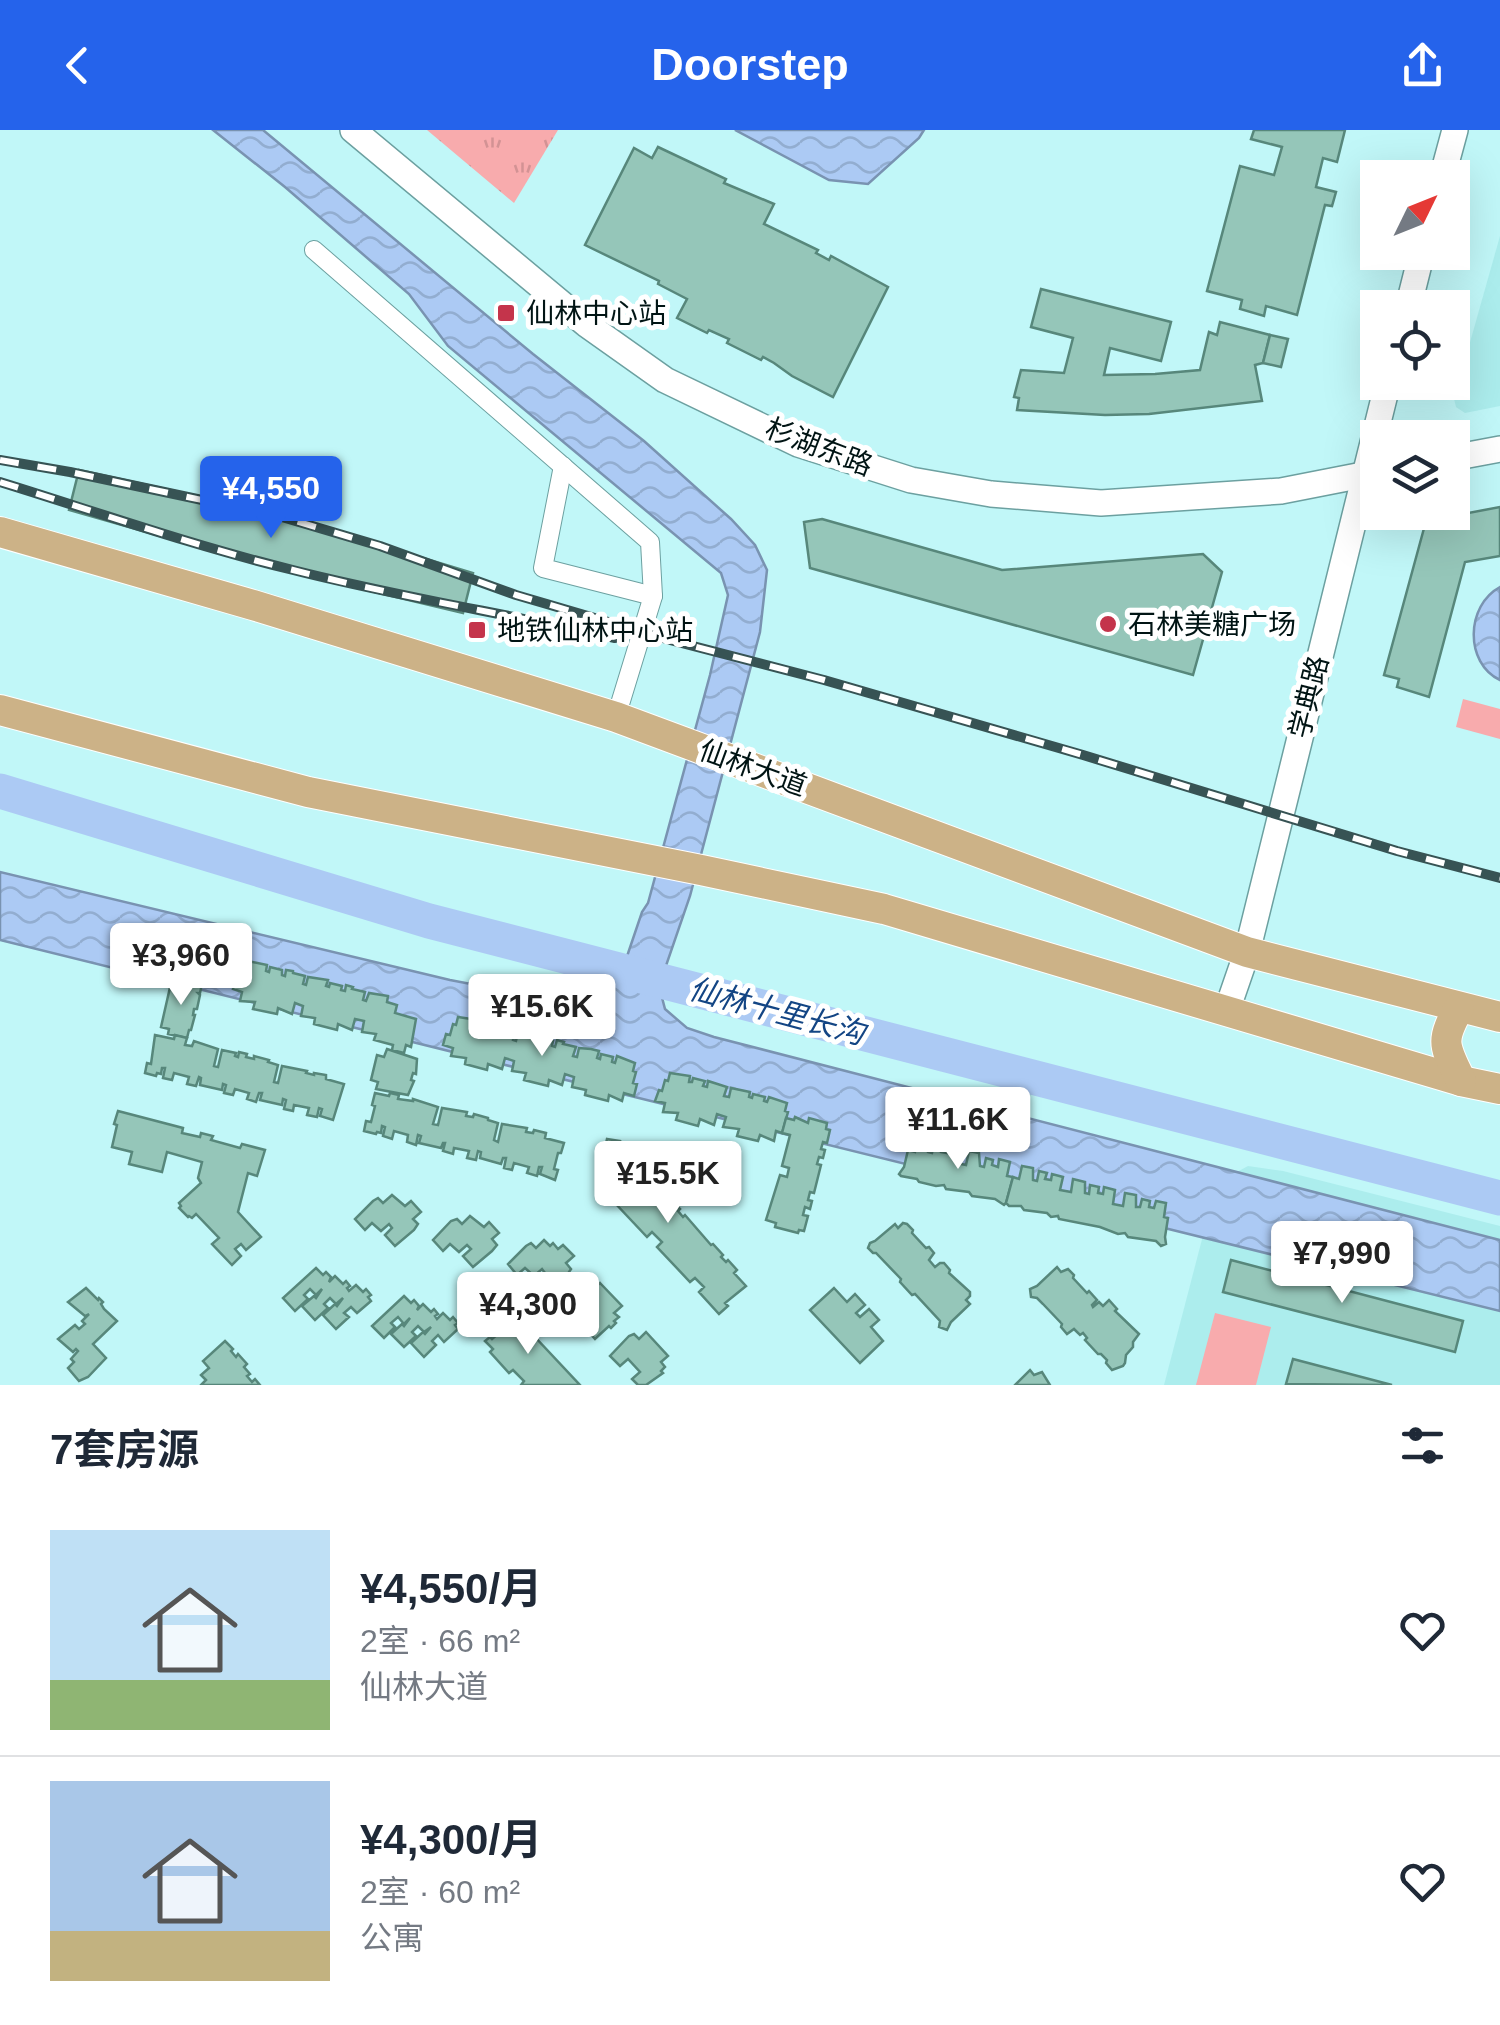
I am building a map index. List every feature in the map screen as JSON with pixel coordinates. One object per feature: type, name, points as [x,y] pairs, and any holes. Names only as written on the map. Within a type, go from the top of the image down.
[{"type":"main road","name":"仙林大道","points":[[0,532],[616,717],[1247,952],[1500,1017]]},
{"type":"main road","points":[[0,710],[308,792],[884,909],[1461,1080],[1500,1088]]},
{"type":"main road","points":[[1459,1008],[1446,1030],[1446,1044],[1461,1080]]},
{"type":"street","name":"杉湖东路","points":[[353,130],[602,335],[665,380],[798,444],[911,480],[991,494],[1101,503],[1281,491],[1360,475]]},
{"type":"street","points":[[1446,160],[1454,130]]},
{"type":"street","points":[[314,250],[650,542],[653,596],[616,717]]},
{"type":"street","points":[[1470,455],[1500,449]]},
{"type":"street","points":[[562,466],[543,568],[653,596]]},
{"type":"street","name":"学典路","points":[[1227,1010],[1247,952],[1360,512]]},
{"type":"shaded area","points":[[1500,236],[1500,406],[1465,413],[1456,407],[1454,400],[1470,400],[1470,342]]},
{"type":"shaded area","points":[[1248,1166],[1283,1171],[1500,1226],[1500,1385],[1164,1385],[1212,1201],[1224,1179]]},
{"type":"green space","points":[[427,130],[558,130],[514,203]]},
{"type":"green space","points":[[1463,699],[1500,709],[1500,739],[1456,727]]},
{"type":"green space","points":[[1215,1313],[1271,1327],[1256,1385],[1196,1385]]},
{"type":"water","points":[[213,130],[263,130],[644,441],[755,545],[767,570],[760,632],[690,896],[659,986],[665,1009],[687,1028],[714,1037],[1500,1240],[1500,1311],[0,940],[0,872],[450,980],[580,1005],[603,994],[620,977],[648,903],[710,675],[728,595],[721,573],[448,346],[409,294]]},
{"type":"water","points":[[735,130],[924,130],[868,184],[829,180]]},
{"type":"water","points":[[1500,587],[1500,680],[1480,661],[1474,634],[1481,607]]},
{"type":"building","points":[[1254,130],[1345,130],[1337,162],[1323,158],[1316,187],[1336,192],[1332,206],[1325,205],[1297,315],[1266,306],[1264,316],[1240,309],[1242,300],[1207,291],[1240,166],[1274,175],[1282,147],[1251,139]]},
{"type":"building","points":[[658,147],[726,179],[724,183],[774,204],[764,224],[888,287],[833,397],[763,357],[761,360],[727,343],[729,339],[677,318],[687,299],[585,245],[634,148],[652,158]]},
{"type":"building","points":[[1041,289],[1171,322],[1161,361],[1110,348],[1104,375],[1200,370],[1209,332],[1217,335],[1220,322],[1270,335],[1263,363],[1255,365],[1262,401],[1149,414],[1017,410],[1019,398],[1014,397],[1021,370],[1064,373],[1073,338],[1031,327]]},
{"type":"building","points":[[1270,335],[1288,339],[1281,367],[1263,363]]},
{"type":"building","points":[[79,470],[275,513],[473,573],[463,613],[261,565],[69,510]]},
{"type":"building","points":[[1500,507],[1500,556],[1465,562],[1429,697],[1397,687],[1399,679],[1384,675],[1424,530],[1470,530],[1470,513]]},
{"type":"building","name":"石林美糖广场","points":[[822,519],[1002,570],[1203,554],[1222,572],[1193,675],[810,568],[804,522]]},
{"type":"building","points":[[248,961],[267,965],[269,972],[270,967],[282,970],[285,976],[286,970],[293,971],[305,976],[306,985],[308,977],[328,980],[326,986],[342,986],[345,991],[346,985],[353,987],[365,992],[366,1001],[369,993],[388,996],[387,1002],[397,1005],[395,1013],[416,1019],[411,1047],[406,1045],[404,1053],[392,1050],[393,1045],[374,1040],[376,1034],[362,1032],[364,1021],[355,1019],[352,1030],[338,1024],[337,1030],[314,1024],[315,1018],[301,1016],[303,1006],[295,1003],[292,1014],[278,1008],[277,1014],[253,1009],[255,1002],[240,1001],[242,992],[233,989]]},
{"type":"building","points":[[181,980],[202,984],[187,1038],[168,1034],[169,1029],[161,1027],[171,983],[179,985]]},
{"type":"building","points":[[458,1017],[478,1020],[476,1026],[481,1022],[492,1025],[491,1029],[495,1030],[497,1025],[515,1031],[516,1041],[518,1032],[538,1035],[536,1041],[553,1041],[555,1047],[557,1040],[564,1042],[576,1047],[573,1056],[577,1057],[579,1048],[591,1049],[599,1051],[600,1059],[601,1054],[613,1057],[615,1063],[617,1056],[635,1063],[634,1096],[624,1093],[622,1101],[609,1095],[608,1101],[585,1095],[586,1090],[572,1087],[574,1077],[565,1074],[562,1085],[549,1080],[548,1086],[524,1080],[526,1073],[512,1071],[514,1061],[505,1058],[502,1069],[488,1064],[487,1070],[465,1064],[466,1058],[451,1056],[453,1048],[443,1045]]},
{"type":"building","points":[[155,1035],[174,1039],[175,1035],[187,1038],[185,1045],[192,1046],[194,1041],[218,1049],[214,1066],[218,1067],[222,1050],[238,1057],[239,1052],[247,1054],[246,1057],[269,1060],[278,1065],[274,1082],[278,1083],[282,1066],[326,1075],[326,1079],[344,1084],[333,1120],[320,1116],[319,1108],[317,1117],[307,1115],[309,1108],[294,1105],[293,1111],[284,1109],[283,1099],[282,1105],[260,1100],[262,1093],[256,1102],[247,1099],[249,1093],[235,1089],[233,1095],[224,1093],[226,1085],[222,1090],[200,1085],[199,1077],[196,1086],[187,1084],[189,1077],[174,1073],[172,1080],[163,1078],[165,1068],[156,1076],[145,1073],[147,1063],[151,1064]]},
{"type":"building","points":[[387,1049],[417,1059],[408,1095],[376,1089],[378,1082],[371,1080],[377,1055],[384,1057]]},
{"type":"building","points":[[670,1073],[690,1076],[689,1082],[693,1078],[705,1081],[703,1086],[707,1087],[708,1081],[727,1087],[724,1096],[729,1097],[731,1088],[750,1092],[752,1098],[753,1094],[765,1097],[767,1102],[769,1097],[787,1103],[782,1133],[776,1131],[774,1141],[760,1135],[758,1141],[737,1136],[739,1129],[723,1127],[726,1117],[717,1114],[714,1125],[700,1119],[698,1126],[676,1120],[678,1113],[663,1112],[665,1103],[655,1101]]},
{"type":"building","points":[[375,1093],[399,1095],[398,1099],[438,1107],[433,1124],[438,1125],[442,1108],[488,1118],[498,1123],[494,1140],[498,1142],[502,1124],[527,1128],[526,1132],[546,1133],[545,1138],[564,1143],[554,1169],[558,1170],[555,1180],[540,1174],[542,1167],[537,1176],[527,1173],[529,1167],[514,1163],[512,1170],[504,1168],[506,1158],[501,1164],[480,1158],[478,1151],[476,1160],[467,1158],[469,1151],[443,1151],[445,1143],[441,1148],[419,1143],[418,1135],[416,1145],[407,1142],[408,1135],[394,1131],[392,1139],[383,1136],[382,1126],[381,1133],[364,1131],[366,1121],[371,1122]]},
{"type":"building","points":[[118,1111],[183,1128],[182,1133],[200,1137],[201,1133],[240,1148],[242,1144],[265,1150],[257,1176],[248,1173],[238,1212],[261,1237],[246,1250],[241,1244],[235,1249],[241,1256],[232,1265],[212,1244],[219,1238],[196,1214],[188,1217],[179,1208],[179,1203],[201,1183],[198,1178],[202,1162],[167,1152],[162,1172],[129,1164],[132,1152],[112,1147]]},
{"type":"building","points":[[786,1118],[808,1123],[809,1118],[827,1123],[826,1129],[830,1130],[821,1149],[825,1150],[823,1158],[819,1157],[817,1164],[821,1165],[814,1193],[810,1192],[808,1200],[812,1201],[810,1209],[805,1207],[803,1215],[808,1216],[804,1231],[798,1233],[775,1227],[776,1223],[766,1220],[780,1175],[787,1177],[789,1168],[782,1166],[790,1135],[782,1133]]},
{"type":"building","points":[[918,1138],[928,1140],[928,1152],[932,1153],[934,1144],[942,1146],[941,1152],[947,1153],[948,1146],[959,1149],[956,1163],[966,1165],[969,1151],[979,1153],[980,1166],[984,1167],[986,1158],[998,1167],[999,1159],[1010,1162],[1007,1176],[1013,1177],[1006,1203],[901,1176],[908,1150],[915,1152]]},
{"type":"building","points":[[607,1139],[635,1150],[633,1159],[683,1217],[737,1270],[734,1273],[746,1286],[725,1303],[728,1306],[719,1314],[699,1292],[704,1287],[695,1278],[690,1282],[657,1247],[662,1242],[652,1232],[647,1237],[614,1202],[619,1196],[609,1186],[604,1191],[597,1184]]},
{"type":"building","points":[[1022,1166],[1033,1168],[1033,1180],[1037,1181],[1039,1171],[1047,1173],[1045,1179],[1051,1180],[1052,1174],[1063,1177],[1060,1190],[1071,1192],[1073,1179],[1085,1182],[1085,1193],[1089,1194],[1090,1185],[1099,1187],[1098,1193],[1103,1194],[1104,1187],[1115,1190],[1113,1204],[1123,1206],[1125,1193],[1136,1195],[1136,1207],[1140,1207],[1142,1199],[1150,1201],[1149,1207],[1154,1208],[1156,1201],[1166,1203],[1166,1244],[1161,1246],[1156,1241],[1009,1206],[1006,1203],[1013,1177],[1019,1179]]},
{"type":"building","points":[[392,1195],[405,1206],[411,1201],[421,1212],[413,1219],[418,1224],[414,1230],[395,1246],[385,1235],[392,1228],[389,1224],[381,1231],[372,1223],[365,1230],[355,1219],[373,1201],[378,1198],[383,1203]]},
{"type":"building","points":[[470,1216],[484,1227],[489,1222],[499,1233],[492,1239],[497,1245],[473,1267],[463,1256],[471,1249],[467,1245],[459,1252],[450,1244],[443,1251],[433,1240],[451,1221],[457,1219],[462,1224]]},
{"type":"building","points":[[903,1223],[934,1253],[929,1260],[935,1267],[944,1263],[970,1292],[966,1300],[970,1304],[947,1330],[939,1327],[940,1321],[868,1248],[895,1224],[898,1228]]},
{"type":"building","points":[[544,1240],[558,1249],[563,1245],[574,1256],[566,1263],[571,1269],[567,1275],[548,1291],[538,1280],[545,1273],[542,1269],[534,1276],[525,1268],[517,1275],[508,1264],[526,1246],[531,1243],[536,1248]]},
{"type":"building","points":[[1231,1260],[1463,1321],[1455,1352],[1223,1292]]},
{"type":"building","points":[[1057,1267],[1061,1272],[1068,1269],[1089,1291],[1097,1300],[1093,1307],[1099,1302],[1103,1306],[1109,1300],[1139,1334],[1123,1366],[1112,1370],[1083,1333],[1080,1335],[1074,1329],[1067,1334],[1043,1304],[1031,1297],[1030,1289]]},
{"type":"building","points":[[316,1268],[331,1277],[329,1282],[335,1276],[343,1284],[346,1281],[349,1291],[356,1285],[371,1295],[371,1301],[357,1313],[351,1307],[344,1313],[349,1317],[336,1329],[323,1315],[337,1306],[343,1298],[336,1304],[330,1298],[324,1304],[328,1308],[315,1320],[302,1306],[316,1298],[322,1289],[316,1295],[310,1289],[304,1295],[308,1299],[295,1311],[283,1298]]},
{"type":"building","points":[[600,1283],[622,1306],[614,1313],[619,1317],[616,1323],[595,1339],[586,1329],[593,1322],[581,1309],[574,1317],[564,1306],[582,1287],[588,1284],[593,1289]]},
{"type":"building","points":[[86,1288],[117,1321],[93,1344],[106,1358],[79,1381],[68,1368],[78,1351],[73,1352],[58,1339],[75,1325],[79,1329],[85,1324],[82,1321],[89,1314],[85,1316],[68,1302]]},
{"type":"building","points":[[834,1288],[847,1302],[855,1294],[865,1305],[856,1313],[860,1317],[869,1309],[879,1320],[871,1327],[883,1341],[860,1363],[810,1310]]},
{"type":"building","points":[[404,1296],[411,1303],[414,1300],[419,1306],[417,1310],[423,1304],[431,1312],[434,1309],[437,1319],[443,1313],[458,1323],[458,1329],[444,1342],[438,1335],[432,1341],[436,1345],[424,1357],[411,1343],[431,1327],[424,1332],[418,1326],[412,1332],[416,1336],[404,1347],[391,1334],[404,1326],[410,1318],[404,1324],[398,1317],[391,1323],[395,1327],[384,1338],[372,1326]]},
{"type":"building","points":[[516,1316],[580,1385],[521,1385],[524,1381],[513,1370],[509,1373],[485,1341]]},
{"type":"building","points":[[646,1332],[668,1356],[661,1362],[665,1367],[663,1373],[646,1385],[638,1385],[632,1379],[640,1372],[628,1359],[620,1366],[610,1356],[629,1336],[634,1334],[639,1339]]},
{"type":"building","points":[[225,1341],[236,1357],[238,1354],[247,1364],[247,1376],[260,1385],[201,1385],[206,1380],[201,1375],[209,1368],[203,1361]]},
{"type":"building","points":[[1293,1359],[1392,1385],[1286,1384]]},
{"type":"building","points":[[1030,1370],[1034,1375],[1042,1372],[1050,1385],[1015,1385]]},
{"type":"waterway","name":"仙林十里长沟","points":[[0,791],[429,921],[1500,1198]]},
{"type":"railway","points":[[0,460],[282,517],[380,546],[516,595],[824,680],[1397,851],[1500,878]]},
{"type":"railway","points":[[0,482],[182,540],[293,570],[615,638]]},
{"type":"place","name":"仙林中心站","points":[[506,313]]},
{"type":"place","name":"石林美糖广场","points":[[1108,624]]},
{"type":"place","name":"地铁仙林中心站","points":[[477,630]]}]
